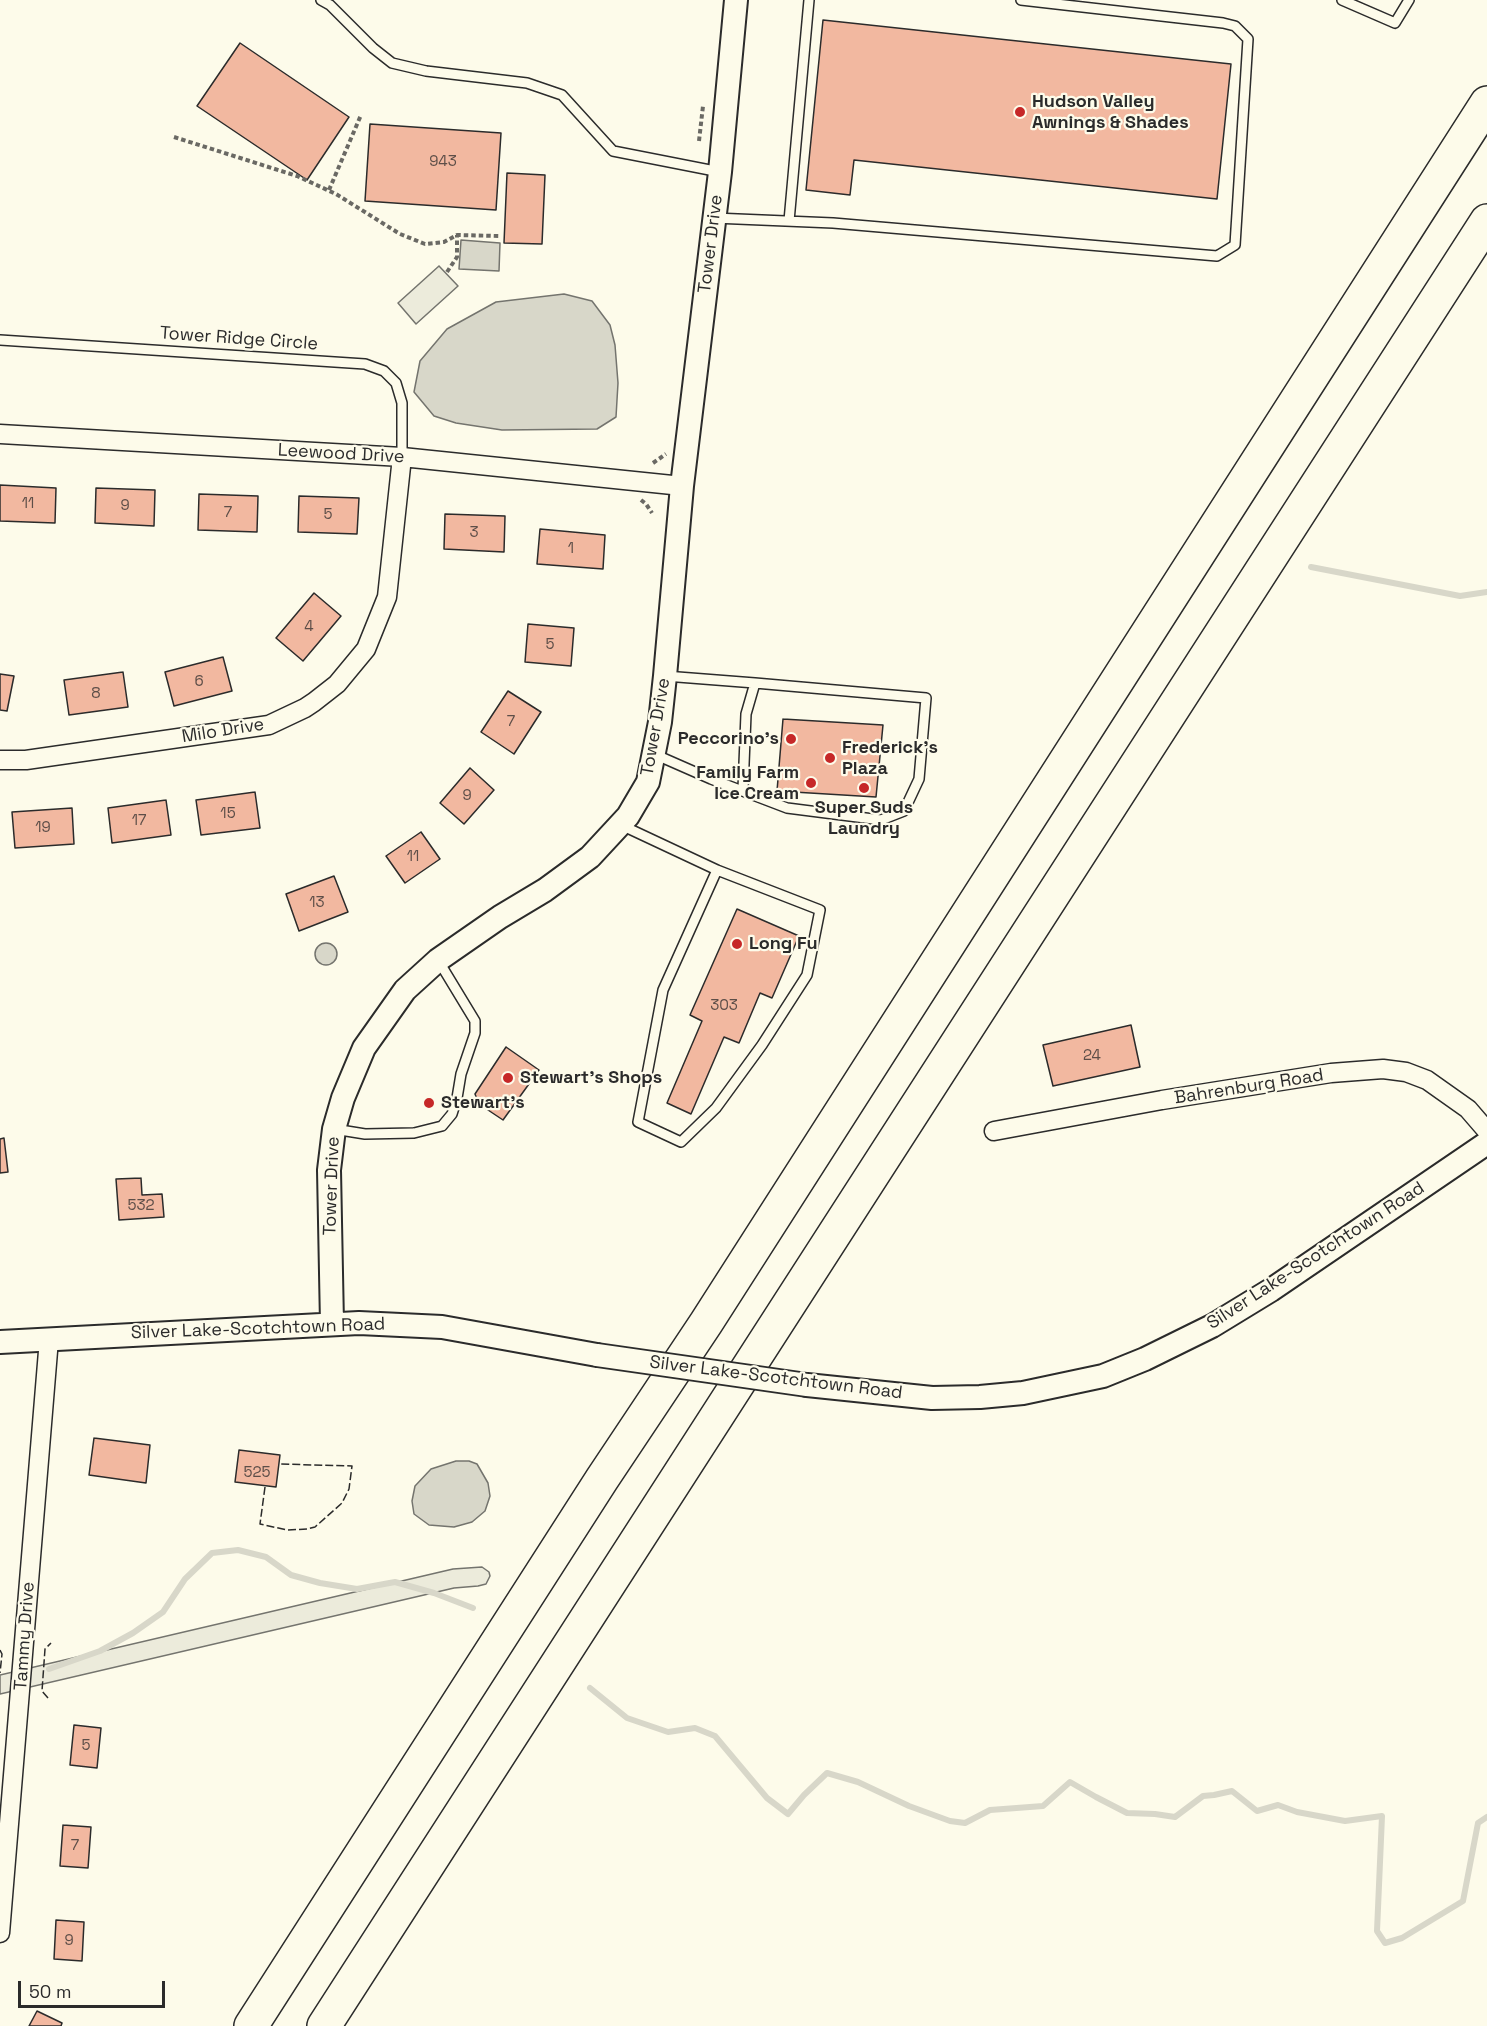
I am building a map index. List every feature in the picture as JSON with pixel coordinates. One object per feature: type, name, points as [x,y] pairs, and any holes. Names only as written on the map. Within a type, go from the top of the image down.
[{"type":"highway","points":[[251,2026],[602,1479],[730,1286],[1487,103]]},
{"type":"highway","points":[[324,2026],[1487,221]]},
{"type":"street","name":"Tower Drive","points":[[332,1324],[329,1170],[333,1129],[364,1048],[405,990],[438,960],[500,917],[545,890],[590,857],[628,816],[648,782],[660,722],[682,486],[720,171],[736,0]]},
{"type":"street","name":"Leewood Drive","points":[[0,434],[402,457],[682,486]]},
{"type":"street","name":"Milo Drive","points":[[0,760],[26,760],[269,725],[314,702],[337,684],[366,649],[387,597],[402,457]]},
{"type":"street","name":"Bahrenburg Road","points":[[994,1131],[1331,1073],[1383,1069],[1406,1072],[1426,1080],[1468,1109],[1487,1131]]},
{"type":"street","name":"Silver Lake-Scotchtown Road","points":[[0,1342],[359,1323],[442,1327],[597,1355],[807,1385],[932,1398],[1023,1393],[1103,1376],[1145,1359],[1221,1320],[1271,1290],[1487,1143]]},
{"type":"street","name":"Tammy Drive","points":[[0,1933],[50,1339]]},
{"type":"lane","points":[[321,0],[330,5],[373,48],[392,63],[426,71],[527,83],[562,95],[614,151],[720,171]]},
{"type":"lane","points":[[789,221],[809,0]]},
{"type":"lane","points":[[714,218],[845,224],[1218,256],[1234,245],[1248,39],[1235,27],[1223,24],[1021,0]]},
{"type":"lane","points":[[1342,0],[1395,23],[1409,0]]},
{"type":"lane","name":"Tower Ridge Circle","points":[[0,340],[365,363],[384,371],[396,383],[402,403],[402,457]]},
{"type":"lane","points":[[654,754],[787,808],[881,820],[904,811],[918,779],[926,698],[665,676]]},
{"type":"lane","points":[[743,789],[746,714],[755,683]]},
{"type":"lane","points":[[621,825],[717,870],[820,910],[807,975],[762,1045],[716,1108],[681,1142],[638,1122],[663,990],[717,870]]},
{"type":"lane","points":[[333,1129],[365,1134],[414,1133],[442,1126],[452,1114],[461,1074],[475,1033],[475,1022],[438,960]]},
{"type":"path","points":[[329,190],[361,115]]},
{"type":"path","points":[[174,137],[297,176],[329,190],[400,234],[425,244],[444,242],[457,235],[499,236]]},
{"type":"path","points":[[447,272],[457,257],[457,235]]},
{"type":"path","points":[[646,464],[653,463],[672,448]]},
{"type":"path","points":[[636,497],[646,504],[652,513]]},
{"type":"shaded area","points":[[461,240],[500,243],[499,271],[459,269]]},
{"type":"shaded area","points":[[439,266],[458,286],[416,324],[398,303]]},
{"type":"shaded area","points":[[564,294],[592,301],[610,325],[615,345],[618,383],[616,417],[597,429],[502,430],[456,423],[434,416],[414,392],[420,361],[447,329],[496,302]]},
{"type":"shaded area","points":[[326,943],[334,946],[337,954],[334,962],[326,965],[318,962],[315,954],[318,946]]},
{"type":"shaded area","points":[[456,1461],[469,1461],[477,1464],[488,1483],[490,1496],[485,1511],[472,1522],[454,1527],[429,1525],[414,1514],[412,1501],[415,1486],[431,1469]]},
{"type":"shaded area","points":[[482,1567],[489,1572],[490,1576],[486,1584],[454,1588],[0,1694],[0,1675],[453,1569]]},
{"type":"building","name":"Hudson Valley Awnings & Shades","points":[[823,20],[1231,64],[1217,199],[854,160],[850,195],[806,190]]},
{"type":"building","points":[[240,43],[349,117],[307,180],[197,106]]},
{"type":"building","points":[[370,124],[501,133],[496,210],[365,201]]},
{"type":"building","points":[[507,173],[545,175],[542,244],[504,243]]},
{"type":"building","points":[[0,485],[56,488],[55,523],[0,521]]},
{"type":"building","points":[[96,488],[155,490],[154,526],[95,523]]},
{"type":"building","points":[[199,494],[258,496],[257,532],[198,530]]},
{"type":"building","points":[[299,496],[359,498],[357,534],[298,532]]},
{"type":"building","points":[[445,514],[505,516],[504,552],[444,549]]},
{"type":"building","points":[[540,529],[605,535],[603,569],[537,564]]},
{"type":"building","points":[[314,593],[341,616],[303,661],[276,638]]},
{"type":"building","points":[[528,624],[574,628],[571,666],[525,662]]},
{"type":"building","points":[[223,657],[232,691],[174,706],[165,672]]},
{"type":"building","points":[[123,672],[128,707],[69,715],[64,680]]},
{"type":"building","points":[[0,674],[14,676],[7,711],[0,710]]},
{"type":"building","points":[[508,691],[541,712],[514,754],[481,732]]},
{"type":"building","name":"Frederick's Plaza","points":[[783,719],[883,725],[876,797],[777,791]]},
{"type":"building","points":[[470,768],[494,790],[464,824],[440,803]]},
{"type":"building","points":[[255,792],[260,828],[201,835],[196,800]]},
{"type":"building","points":[[166,800],[171,835],[112,843],[108,808]]},
{"type":"building","points":[[72,808],[74,844],[15,848],[12,812]]},
{"type":"building","points":[[421,832],[440,859],[405,883],[386,856]]},
{"type":"building","points":[[334,876],[348,912],[299,931],[286,894]]},
{"type":"building","points":[[737,909],[799,936],[772,998],[760,993],[739,1043],[724,1037],[691,1114],[667,1103],[702,1021],[690,1015]]},
{"type":"building","points":[[1131,1025],[1140,1067],[1053,1086],[1043,1045]]},
{"type":"building","name":"Stewart's Shops","points":[[506,1047],[539,1070],[503,1120],[479,1104],[475,1094]]},
{"type":"building","points":[[4,1138],[8,1172],[0,1173],[0,1139]]},
{"type":"building","points":[[141,1178],[142,1195],[162,1194],[164,1217],[119,1220],[116,1179]]},
{"type":"building","points":[[94,1438],[150,1445],[146,1483],[89,1475]]},
{"type":"building","points":[[239,1450],[280,1455],[276,1487],[235,1482]]},
{"type":"building","points":[[74,1725],[101,1728],[97,1768],[70,1765]]},
{"type":"building","points":[[63,1825],[91,1827],[88,1868],[60,1866]]},
{"type":"building","points":[[56,1920],[84,1922],[82,1961],[54,1959]]},
{"type":"building","points":[[37,2011],[62,2023],[61,2026],[29,2026]]},
{"type":"waterway","points":[[1311,567],[1460,596],[1487,592]]},
{"type":"waterway","points":[[49,1669],[100,1651],[133,1633],[163,1612],[185,1579],[212,1553],[238,1550],[266,1557],[291,1575],[320,1583],[357,1589],[395,1582],[434,1593],[473,1608]]},
{"type":"waterway","points":[[590,1688],[627,1718],[668,1732],[695,1728],[715,1736],[767,1798],[788,1814],[827,1773],[858,1782],[909,1806],[950,1821],[965,1823],[990,1810],[1043,1806],[1070,1782],[1127,1813],[1175,1817],[1203,1796],[1232,1791],[1257,1811],[1278,1805],[1297,1812],[1345,1821],[1382,1816],[1377,1931],[1385,1943],[1402,1938],[1463,1901],[1478,1823],[1487,1817]]},
{"type":"fence","points":[[265,1487],[260,1524],[287,1530],[315,1527],[342,1503],[349,1489],[352,1466],[279,1464]]},
{"type":"fence","points":[[48,1698],[42,1691],[45,1649],[51,1643]]},
{"type":"fence","points":[[0,1650],[2,1654],[0,1673]]},
{"type":"place","name":"Hudson Valley Awnings & Shades","points":[[1020,112]]},
{"type":"place","name":"Peccorino's","points":[[791,739]]},
{"type":"place","name":"Frederick's Plaza","points":[[830,758]]},
{"type":"place","name":"Family Farm Ice Cream","points":[[811,783]]},
{"type":"place","name":"Super Suds Laundry","points":[[864,788]]},
{"type":"place","name":"Long Fu","points":[[737,944]]},
{"type":"place","name":"Stewart's Shops","points":[[508,1078]]},
{"type":"place","name":"Stewart's","points":[[429,1103]]}]
